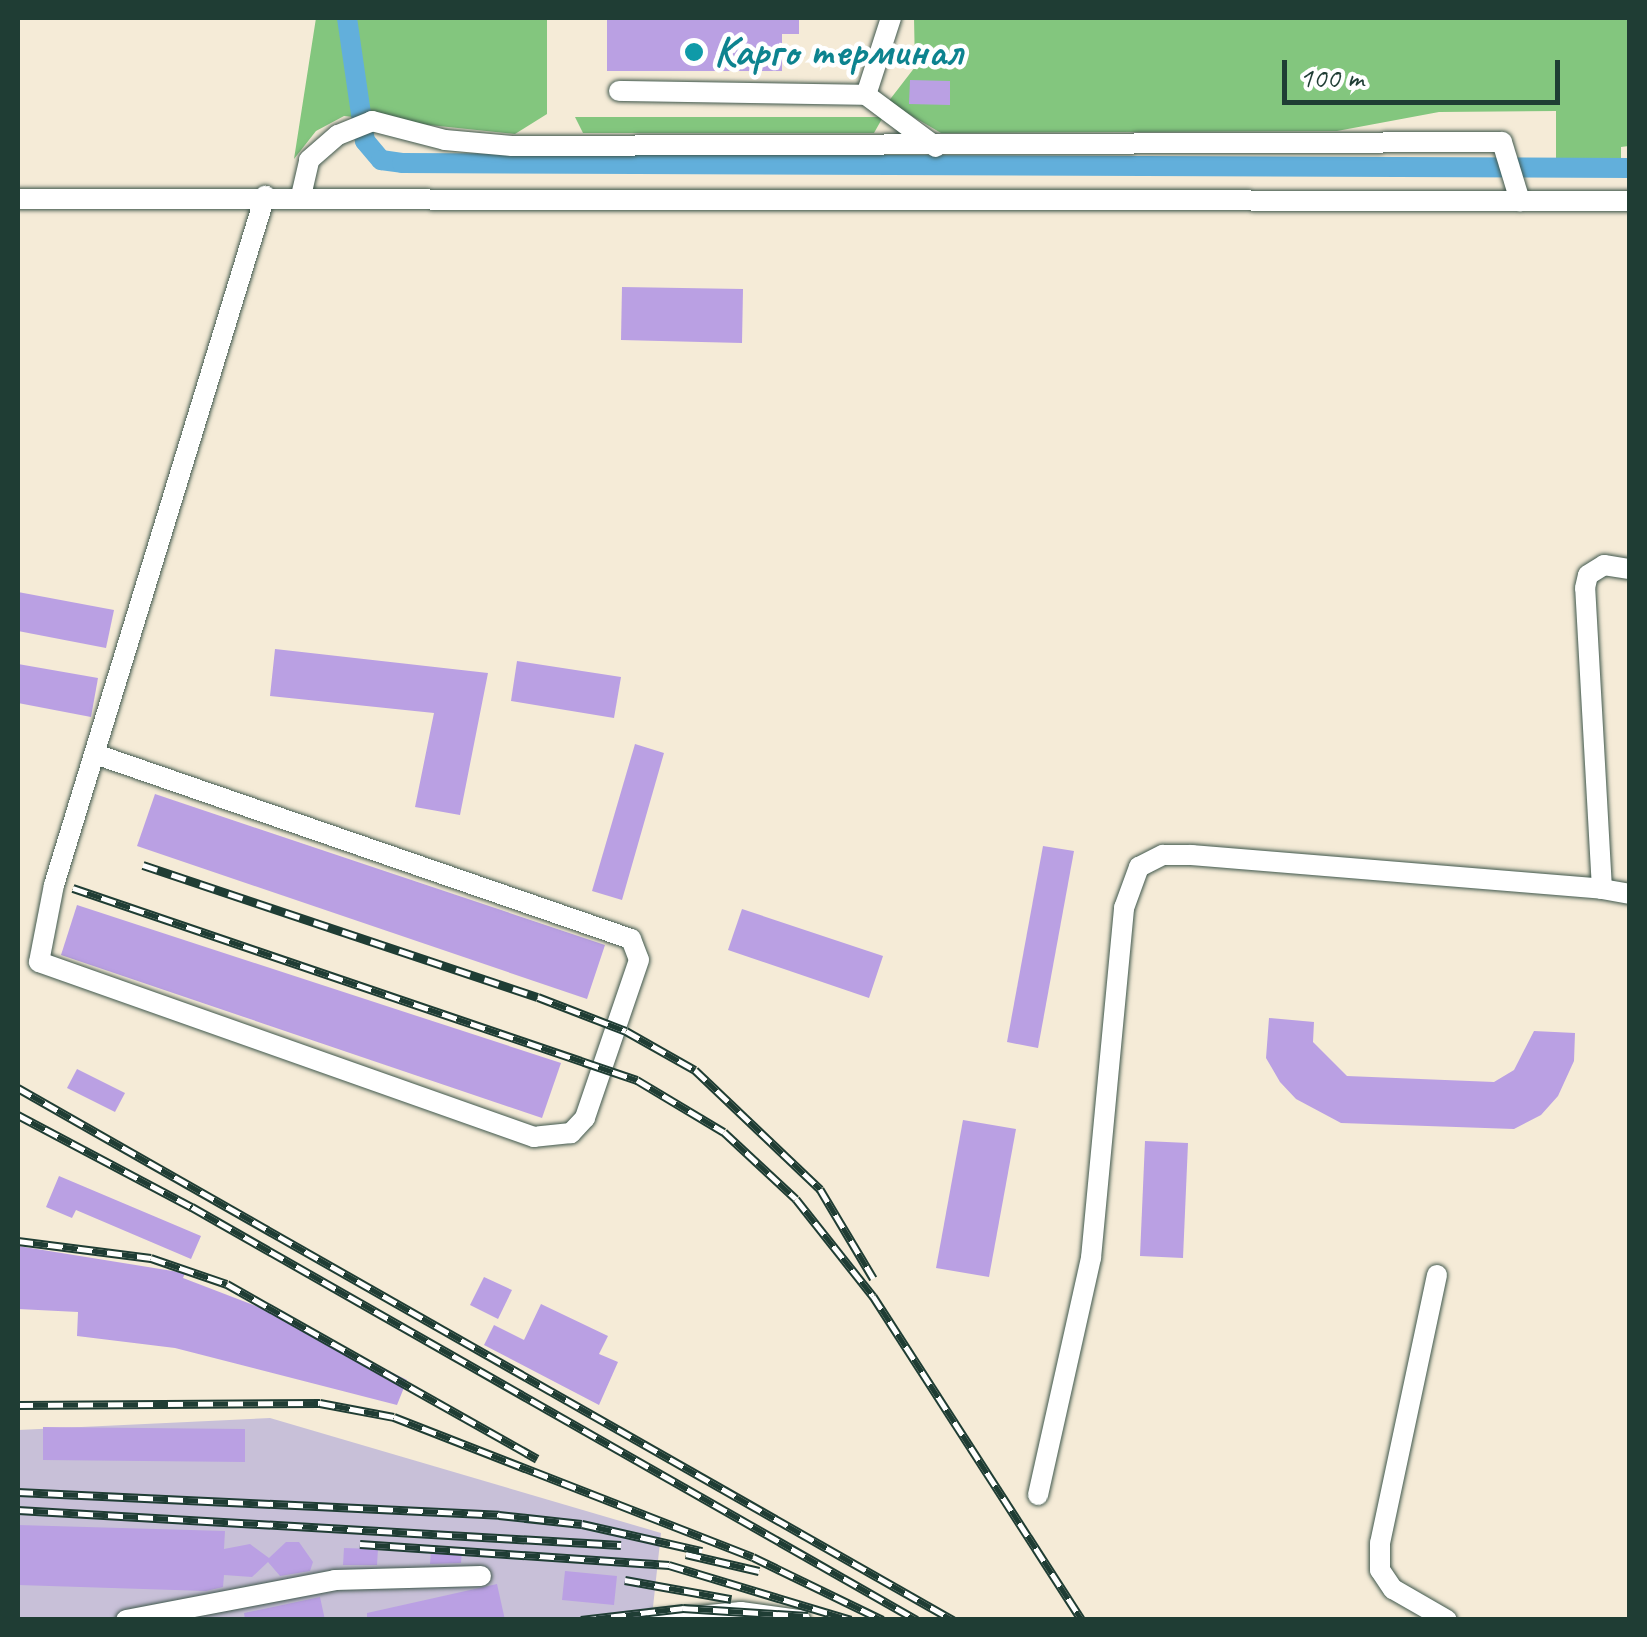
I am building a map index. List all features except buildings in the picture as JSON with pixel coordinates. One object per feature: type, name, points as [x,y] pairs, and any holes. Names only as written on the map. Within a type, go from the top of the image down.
[{"type":"street","points":[[866,94],[891,18]]},
{"type":"street","points":[[619,91],[866,94],[936,146]]},
{"type":"street","points":[[300,196],[308,160],[338,134],[372,121],[445,140],[512,146],[1502,142],[1520,201]]},
{"type":"street","points":[[98,754],[631,939],[640,960],[585,1118],[572,1133],[534,1137],[45,968],[36,950],[265,196]]},
{"type":"street","points":[[18,199],[300,196],[1630,201]]},
{"type":"street","points":[[1602,889],[1585,588],[1588,575],[1604,565],[1630,570]]},
{"type":"street","points":[[1038,1495],[1091,1258],[1124,908],[1139,868],[1163,855],[1192,855],[1630,894]]},
{"type":"street","points":[[1437,1275],[1380,1543],[1380,1570],[1393,1589],[1447,1620]]},
{"type":"street","points":[[126,1620],[336,1580],[481,1576]]},
{"type":"street","points":[[656,1620],[741,1612],[800,1620]]},
{"type":"shaded area","points":[[270,1418],[661,1533],[653,1607],[645,1620],[18,1619],[18,1430]]},
{"type":"green space","points":[[316,18],[547,18],[547,114],[515,134],[344,116],[316,131],[294,159]]},
{"type":"green space","points":[[914,18],[1629,18],[1629,146],[1621,147],[1621,162],[1556,162],[1556,111],[1439,112],[1337,131],[941,133],[888,102],[915,67]]},
{"type":"green space","points":[[575,117],[883,117],[874,133],[583,133]]},
{"type":"waterway","points":[[347,18],[365,141],[381,160],[402,163],[1630,168]]},
{"type":"railway","points":[[143,865],[538,997],[626,1031],[695,1070],[820,1189],[873,1278]]},
{"type":"railway","points":[[73,888],[637,1080],[724,1132],[796,1199],[873,1296],[1082,1620]]},
{"type":"railway","points":[[18,1088],[953,1620]]},
{"type":"railway","points":[[18,1115],[192,1207],[917,1620]]},
{"type":"railway","points":[[18,1241],[151,1258],[227,1284],[537,1459]]},
{"type":"railway","points":[[18,1405],[320,1403],[394,1417],[753,1557],[883,1620]]},
{"type":"railway","points":[[18,1492],[499,1515],[582,1524],[702,1551]]},
{"type":"railway","points":[[18,1510],[621,1545]]},
{"type":"railway","points":[[360,1544],[669,1565],[851,1620]]},
{"type":"railway","points":[[686,1554],[759,1571]]},
{"type":"railway","points":[[625,1580],[731,1599]]},
{"type":"railway","points":[[581,1620],[683,1608],[808,1616]]},
{"type":"place","name":"Карго терминал","points":[[694,52]]}]
